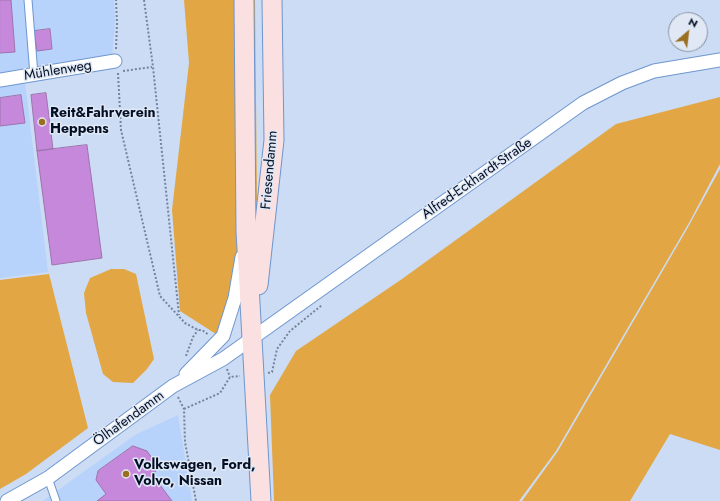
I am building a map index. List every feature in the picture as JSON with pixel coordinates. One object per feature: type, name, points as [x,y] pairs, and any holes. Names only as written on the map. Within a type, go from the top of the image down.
[{"type":"main road","name":"Friesendamm","points":[[244,0],[246,231],[262,501]]},
{"type":"main road","name":"Friesendamm","points":[[252,338],[274,140],[272,0]]},
{"type":"street","name":"Alfred-Eckhardt-Straße","points":[[252,338],[583,104],[622,83],[654,71],[720,60]]},
{"type":"street","name":"Mühlenweg","points":[[0,80],[115,61]]},
{"type":"street","name":"Friesendamm","points":[[173,386],[223,336],[235,298],[246,231]]},
{"type":"street","name":"Ölhafendamm","points":[[6,501],[48,478],[173,386],[223,359],[252,338]]},
{"type":"lane","points":[[28,0],[34,75]]},
{"type":"lane","points":[[48,478],[56,501]]},
{"type":"path","points":[[115,61],[117,23],[116,0]]},
{"type":"path","points":[[144,0],[153,67],[179,316],[160,296],[120,130],[118,72],[153,67]]},
{"type":"path","points":[[196,501],[185,442],[184,409],[220,393],[230,377],[272,372],[277,349],[290,330],[328,301]]},
{"type":"shaded area","points":[[0,0],[114,0],[115,22],[112,58],[24,74],[48,272],[0,278]]},
{"type":"shaded area","points":[[184,0],[255,0],[257,200],[219,336],[180,311],[172,210],[189,63]]},
{"type":"shaded area","points":[[720,97],[720,164],[690,221],[556,451],[519,501],[274,501],[270,395],[296,351],[402,279],[616,124]]},
{"type":"shaded area","points":[[720,169],[720,450],[670,434],[630,501],[522,501],[558,451],[687,229]]},
{"type":"shaded area","points":[[111,269],[124,269],[136,274],[154,359],[147,369],[133,383],[113,382],[103,374],[86,313],[84,293],[90,278]]},
{"type":"shaded area","points":[[49,274],[88,428],[26,474],[0,489],[0,280]]},
{"type":"shaded area","points":[[178,415],[192,501],[43,501],[135,435]]},
{"type":"building","points":[[0,0],[11,0],[15,52],[0,53]]},
{"type":"building","points":[[50,29],[52,49],[37,51],[34,31]]},
{"type":"building","name":"Reit&Fahrverein Heppens","points":[[46,93],[53,149],[37,151],[31,95]]},
{"type":"building","points":[[21,95],[25,123],[0,126],[0,98]]},
{"type":"building","points":[[87,145],[102,258],[52,265],[37,151]]},
{"type":"building","name":"Volkswagen, Ford, Volvo, Nissan","points":[[133,446],[147,451],[157,465],[154,477],[172,501],[97,501],[106,494],[96,480],[98,471]]},
{"type":"place","name":"Reit&Fahrverein Heppens","points":[[42,122]]},
{"type":"place","name":"Volkswagen, Ford, Volvo, Nissan","points":[[126,474]]}]
